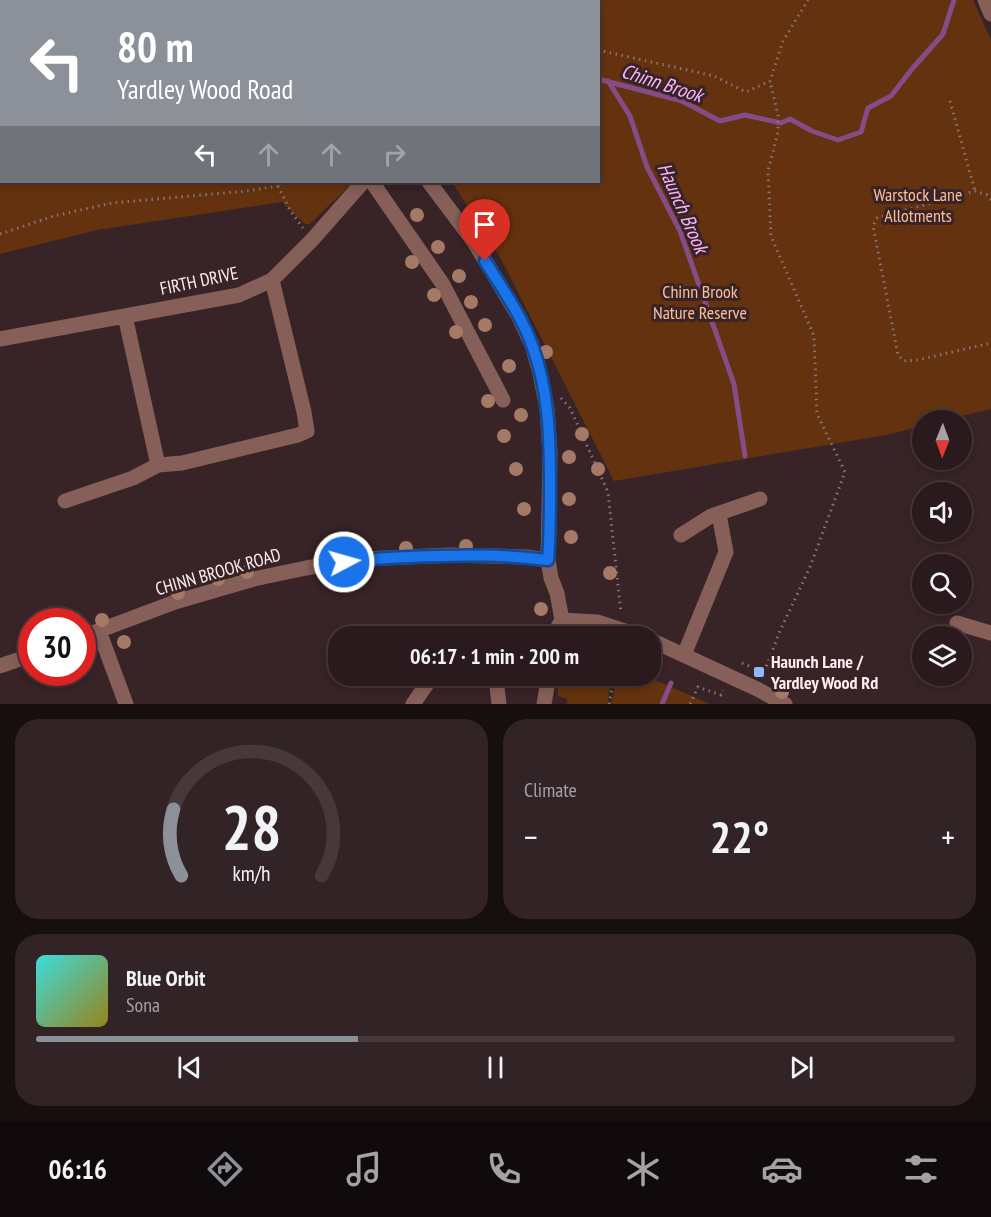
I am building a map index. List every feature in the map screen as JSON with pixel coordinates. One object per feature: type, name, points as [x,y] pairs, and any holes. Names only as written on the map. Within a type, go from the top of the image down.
[{"type":"street","points":[[985,0],[991,14]]},
{"type":"street","name":"FIRTH DRIVE","points":[[0,339],[239,295],[272,280],[312,240],[362,183]]},
{"type":"street","points":[[373,183],[442,283],[503,400]]},
{"type":"street","points":[[430,183],[474,242],[519,317],[532,345],[547,409],[550,453],[548,560],[562,620],[559,626]]},
{"type":"street","points":[[65,501],[133,478],[158,465],[182,463],[307,431],[272,280]]},
{"type":"street","points":[[125,316],[158,465]]},
{"type":"street","points":[[681,535],[711,516],[759,499]]},
{"type":"street","points":[[684,655],[726,552],[719,514]]},
{"type":"street","name":"CHINN BROOK ROAD","points":[[96,633],[176,602],[254,579],[306,568],[363,560],[451,555],[526,557],[548,560]]},
{"type":"street","points":[[562,620],[597,622],[610,626]]},
{"type":"street","points":[[957,623],[991,633]]},
{"type":"street","points":[[99,632],[126,704]]},
{"type":"street","points":[[661,645],[785,704]]},
{"type":"street","points":[[0,666],[18,660]]},
{"type":"street","points":[[413,704],[425,686]]},
{"type":"street","points":[[497,686],[499,704]]},
{"type":"street","points":[[544,704],[547,686]]},
{"type":"path","points":[[764,672],[810,567],[845,472],[817,414],[814,336],[771,236],[768,171],[778,132],[777,114],[770,81],[783,41],[808,0]]},
{"type":"path","points":[[600,50],[714,76],[747,92],[770,81]]},
{"type":"path","points":[[950,101],[975,191]]},
{"type":"path","points":[[0,234],[54,216],[112,203],[246,191],[278,186],[282,183]]},
{"type":"path","points":[[278,186],[290,210],[312,240]]},
{"type":"path","points":[[991,200],[987,195],[975,191],[877,218],[873,226],[898,355],[904,361],[918,360],[991,343]]},
{"type":"path","points":[[540,374],[570,408],[608,492],[623,626]]},
{"type":"path","points":[[609,704],[613,686]]},
{"type":"path","points":[[690,704],[698,687]]},
{"type":"green space","name":"Chinn Brook Nature Reserve","points":[[600,0],[973,0],[991,40],[991,409],[972,414],[972,410],[912,410],[912,428],[886,435],[614,481],[501,259],[453,183],[600,183]]},
{"type":"green space","points":[[0,183],[352,183],[310,224],[305,224],[282,202],[97,230],[0,254]]},
{"type":"green space","points":[[661,682],[710,704],[611,704],[615,686],[661,686]]},
{"type":"green space","points":[[558,686],[610,686],[607,704],[567,704],[567,699],[558,696]]},
{"type":"waterway","name":"Chinn Brook","points":[[600,80],[682,101],[720,121],[745,115],[781,123],[790,119],[812,131],[838,140],[861,132],[868,108],[891,96],[943,34],[954,0]]},
{"type":"waterway","name":"Haunch Brook","points":[[608,81],[630,116],[647,167],[680,231],[734,384],[745,456]]},
{"type":"waterway","name":"Haunch Brook","points":[[662,704],[671,683]]},
{"type":"place","name":"Haunch Lane / Yardley Wood Rd","points":[[759,672]]},
{"type":"route","points":[[344,562],[451,555],[526,557],[548,560],[550,453],[547,409],[540,374],[532,345],[519,317],[485,261]]},
{"type":"park label","name":"Warstock Lane Allotments","points":[[918,205]]}]
